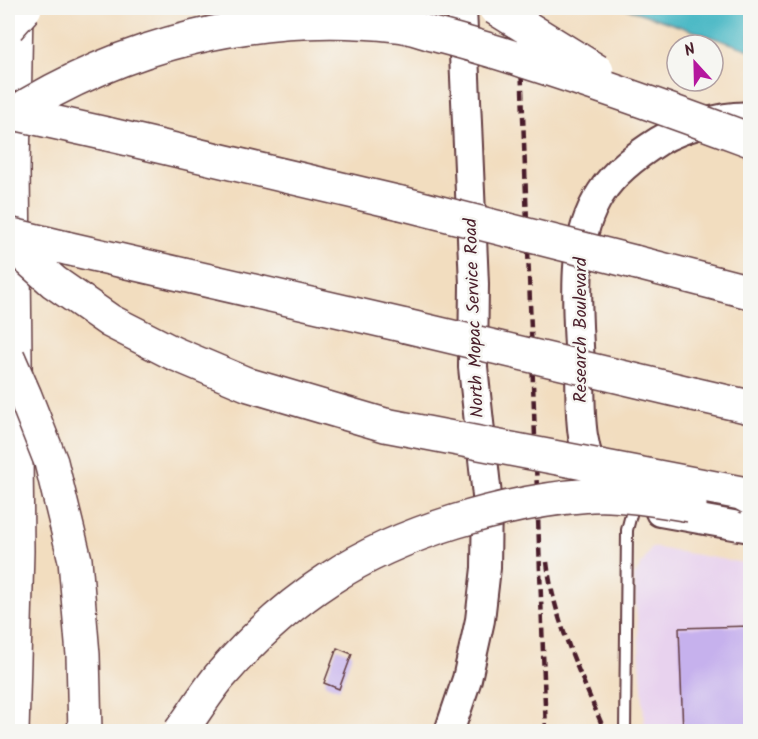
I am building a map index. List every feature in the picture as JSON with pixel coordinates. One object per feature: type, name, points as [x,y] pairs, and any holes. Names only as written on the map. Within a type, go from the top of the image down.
[{"type":"highway","points":[[12,732],[17,551],[13,168],[16,8]]},
{"type":"highway","points":[[8,27],[25,8]]},
{"type":"highway","points":[[495,8],[644,100]]},
{"type":"highway","points":[[8,117],[45,93],[88,72],[143,51],[197,35],[284,22],[335,21],[399,25],[493,51],[644,100],[750,140]]},
{"type":"highway","points":[[8,112],[401,203],[750,292]]},
{"type":"highway","points":[[8,234],[750,407]]},
{"type":"highway","points":[[8,241],[54,282],[110,321],[173,353],[249,385],[385,425],[741,493],[750,498]]},
{"type":"highway","points":[[8,357],[51,462],[75,560],[83,655],[85,732]]},
{"type":"highway","points":[[180,732],[220,676],[272,624],[321,585],[385,549],[443,526],[520,504],[593,495],[659,500],[736,511],[750,510]]},
{"type":"main road","name":"North Mopac Service Road","points":[[449,732],[467,679],[480,620],[486,568],[487,496],[473,367],[474,284],[462,8]]},
{"type":"main road","name":"Research Boulevard","points":[[750,117],[691,126],[667,136],[617,173],[601,193],[583,236],[577,270],[581,410],[589,461],[597,476],[609,493],[653,511],[750,528]]},
{"type":"lane","points":[[625,732],[627,530],[634,503]]},
{"type":"shaded area","points":[[652,547],[750,564],[750,731],[645,731],[634,577]]},
{"type":"water","points":[[625,8],[750,8],[750,50],[725,42],[725,33],[699,33]]},
{"type":"building","points":[[750,626],[750,732],[683,732],[679,628]]},
{"type":"building","points":[[337,648],[352,654],[339,689],[324,683]]},
{"type":"railway","points":[[519,8],[546,732]]},
{"type":"railway","points":[[547,562],[562,628],[605,732]]}]
